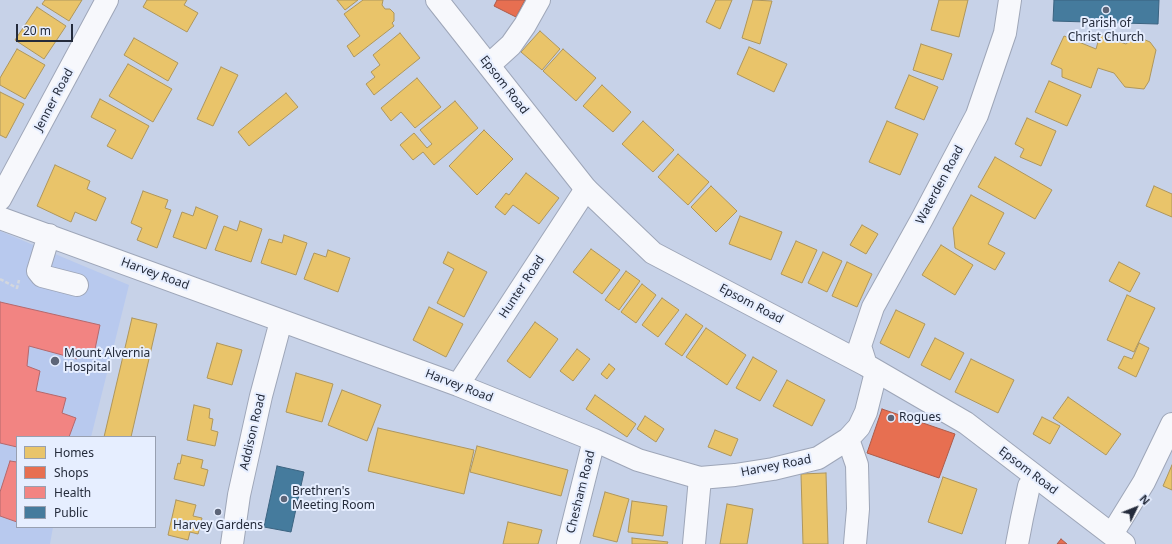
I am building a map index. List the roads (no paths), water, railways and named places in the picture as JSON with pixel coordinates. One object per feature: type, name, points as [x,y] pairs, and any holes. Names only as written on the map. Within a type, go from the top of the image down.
[{"type":"street","name":"Jenner Road","points":[[0,200],[107,0]]},
{"type":"street","name":"Epsom Road","points":[[437,0],[586,189],[653,253],[871,368],[966,423],[1036,478],[1118,539]]},
{"type":"street","points":[[489,65],[511,45],[525,25],[539,0]]},
{"type":"street","name":"Waterden Road","points":[[871,368],[860,346],[873,308],[977,115],[1005,33],[1010,0]]},
{"type":"street","name":"Hunter Road","points":[[458,385],[586,189]]},
{"type":"street","name":"Harvey Road","points":[[0,218],[458,385],[594,440],[638,460],[700,478],[735,475],[773,469],[818,458],[848,439],[860,427],[866,412],[871,368]]},
{"type":"street","points":[[49,235],[38,271],[42,276],[77,286]]},
{"type":"street","name":"Addison Road","points":[[232,544],[239,495],[260,396],[281,321]]},
{"type":"street","points":[[1118,539],[1172,424]]},
{"type":"street","points":[[848,439],[857,465],[858,509],[855,544]]},
{"type":"street","name":"Chesham Road","points":[[568,544],[594,440]]},
{"type":"street","points":[[694,544],[700,478]]},
{"type":"street","points":[[1017,544],[1029,486],[1036,478]]},
{"type":"place","name":"Parish of Christ Church","points":[[1106,10]]},
{"type":"place","name":"Mount Alvernia Hospital","points":[[55,361]]},
{"type":"place","name":"Rogues","points":[[891,418]]},
{"type":"place","name":"Brethren's Meeting Room","points":[[284,499]]},
{"type":"place","name":"Harvey Gardens","points":[[218,512]]}]
